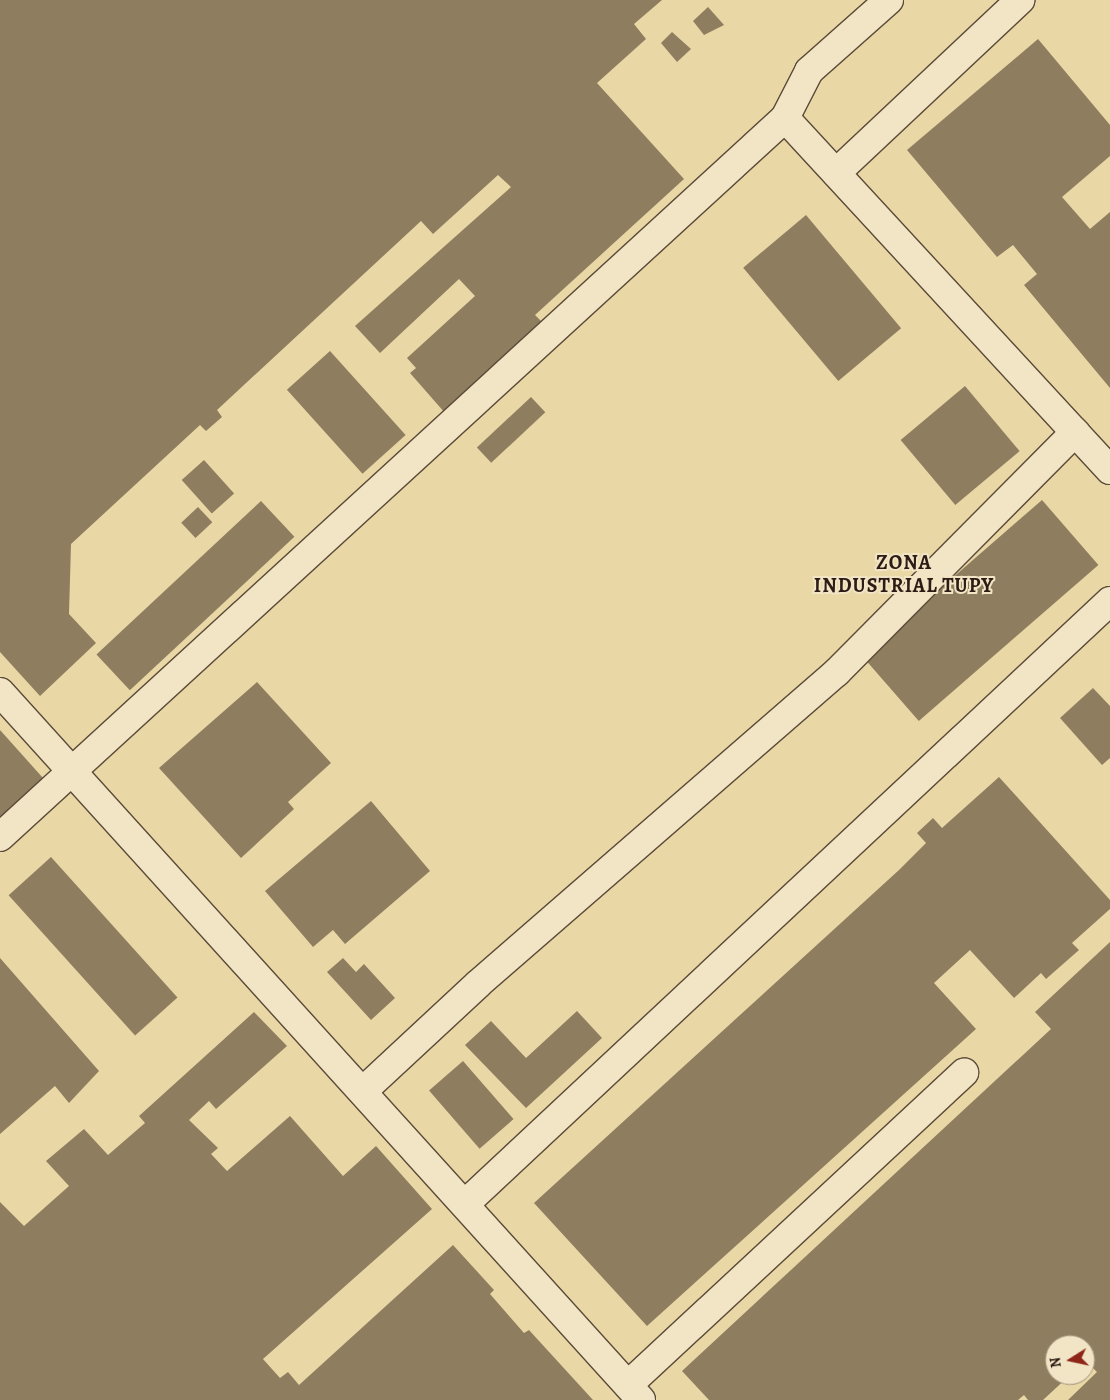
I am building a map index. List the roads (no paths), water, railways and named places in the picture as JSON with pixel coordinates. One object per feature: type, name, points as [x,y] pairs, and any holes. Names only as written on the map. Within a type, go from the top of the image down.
[{"type":"lane","points":[[0,837],[785,118],[809,70],[889,0]]},
{"type":"lane","points":[[836,173],[1020,0]]},
{"type":"lane","points":[[785,118],[1110,470]]},
{"type":"lane","points":[[362,1091],[478,984],[837,672],[1075,432]]},
{"type":"lane","points":[[465,1204],[1110,601]]},
{"type":"lane","points":[[0,692],[635,1393],[964,1073]]},
{"type":"district","name":"ZONA INDUSTRIAL TUPY","points":[[904,574]]}]
